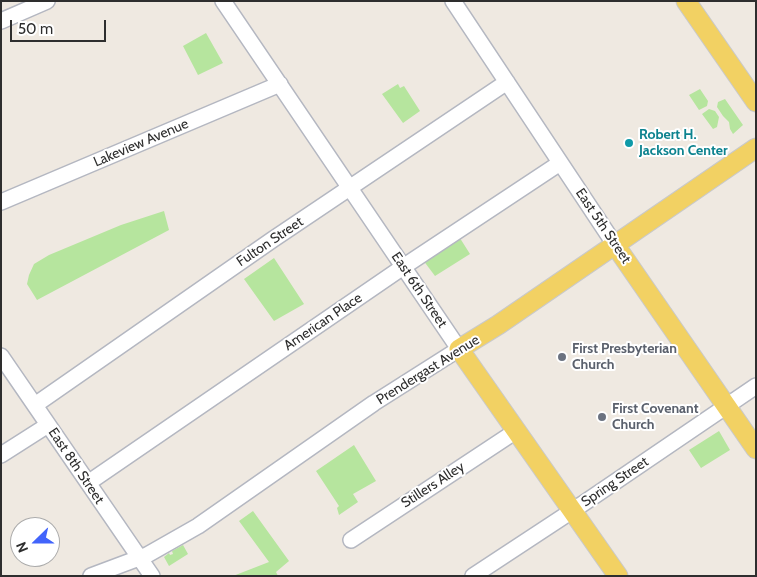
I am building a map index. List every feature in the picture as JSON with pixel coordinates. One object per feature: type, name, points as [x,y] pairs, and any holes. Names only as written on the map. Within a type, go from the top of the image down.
[{"type":"main road","points":[[686,1],[756,102]]},
{"type":"main road","name":"Prendergast Avenue","points":[[459,349],[498,325],[756,148]]},
{"type":"main road","name":"East 5th Street","points":[[615,245],[756,449]]},
{"type":"main road","name":"East 6th Street","points":[[459,349],[618,576]]},
{"type":"street","points":[[1,21],[47,1]]},
{"type":"street","name":"East 6th Street","points":[[224,1],[459,349]]},
{"type":"street","name":"East 5th Street","points":[[453,1],[615,245]]},
{"type":"street","name":"Fulton Street","points":[[35,405],[264,246],[506,82]]},
{"type":"street","name":"Lakeview Avenue","points":[[1,202],[280,84]]},
{"type":"street","name":"American Place","points":[[88,483],[403,267],[560,163]]},
{"type":"street","name":"Prendergast Avenue","points":[[91,576],[140,558],[198,526],[374,404],[459,349]]},
{"type":"street","name":"East 8th Street","points":[[1,356],[152,576]]},
{"type":"street","name":"Spring Street","points":[[473,576],[756,386]]},
{"type":"street","points":[[1,455],[48,425]]},
{"type":"street","name":"Stillers Alley","points":[[350,540],[516,430]]},
{"type":"green space","points":[[206,33],[223,63],[198,75],[183,46]]},
{"type":"green space","points":[[398,84],[400,88],[404,86],[420,111],[403,123],[382,94]]},
{"type":"green space","points":[[700,89],[708,101],[707,106],[699,110],[689,95]]},
{"type":"green space","points":[[725,99],[743,125],[733,134],[729,122],[717,107],[718,102]]},
{"type":"green space","points":[[709,109],[715,111],[719,117],[717,127],[713,129],[702,114]]},
{"type":"green space","points":[[164,211],[169,230],[37,300],[27,284],[34,264],[49,255],[121,225]]},
{"type":"green space","points":[[458,235],[470,254],[435,276],[423,260]]},
{"type":"green space","points":[[274,258],[304,304],[274,321],[244,279]]},
{"type":"green space","points":[[719,431],[730,450],[701,468],[689,450]]},
{"type":"green space","points":[[354,445],[376,481],[353,494],[358,502],[339,515],[337,508],[339,506],[316,471]]},
{"type":"green space","points":[[253,511],[289,561],[276,572],[278,576],[233,576],[269,562],[239,521]]},
{"type":"green space","points":[[183,545],[188,554],[169,566],[164,557],[169,553],[170,555],[173,554],[172,551]]},
{"type":"place","name":"Robert H. Jackson Center","points":[[629,143]]},
{"type":"place","name":"First Presbyterian Church","points":[[562,357]]},
{"type":"place","name":"First Covenant Church","points":[[602,417]]}]
